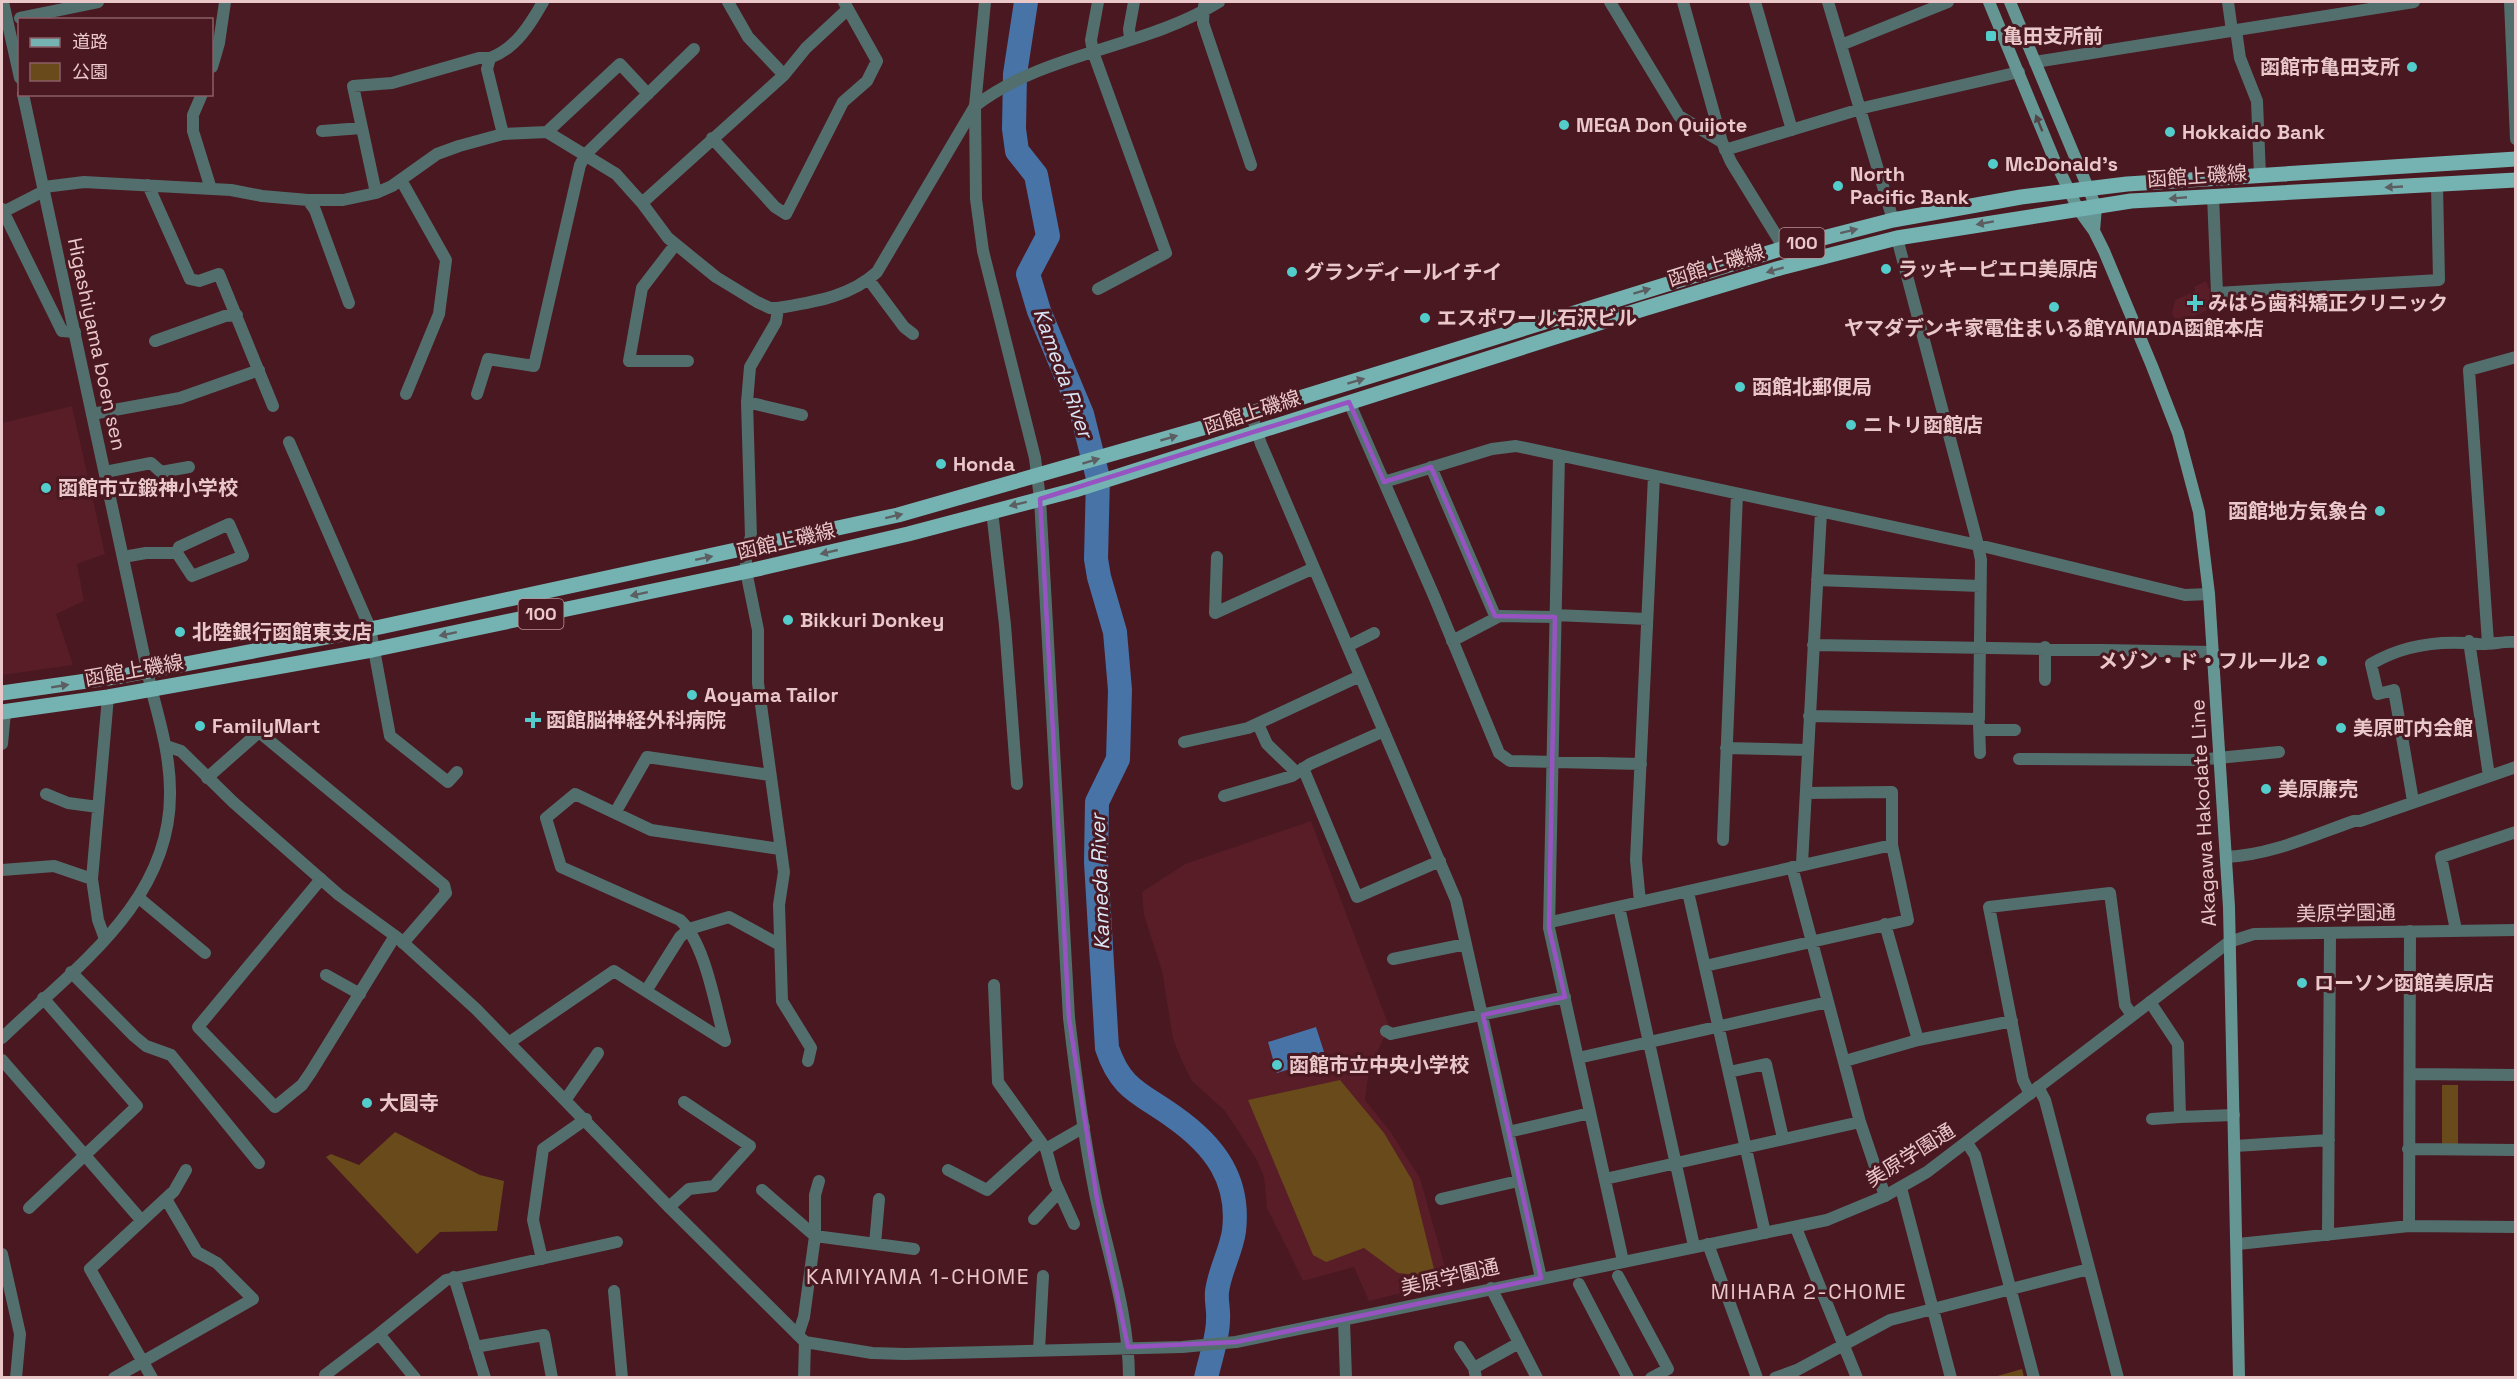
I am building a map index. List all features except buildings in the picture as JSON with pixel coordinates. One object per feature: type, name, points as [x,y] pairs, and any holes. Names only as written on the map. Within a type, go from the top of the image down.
[{"type":"main road","name":"Akagawa Hakodate Line","points":[[1989,2],[2069,191],[2078,209],[2094,231],[2178,433],[2199,512],[2209,594],[2226,857],[2238,1244],[2239,1377]]},
{"type":"main road","name":"Akagawa Hakodate Line","points":[[2010,2],[2096,207],[2094,231]]},
{"type":"main road","name":"函館上磯線","points":[[2,693],[147,671],[370,628],[746,550],[898,515],[1037,477],[1251,413],[1784,248],[1893,220],[2021,197],[2088,189],[2516,159]]},
{"type":"main road","name":"函館上磯線","points":[[3,712],[108,697],[372,650],[905,535],[1075,490],[1780,268],[1897,238],[2078,209],[2213,195],[2516,180]]},
{"type":"street","points":[[3,2],[18,69]]},
{"type":"street","points":[[20,18],[98,2]]},
{"type":"street","points":[[213,64],[219,43],[225,2]]},
{"type":"street","points":[[376,193],[353,86],[392,83],[479,58],[490,58],[506,50],[521,36],[543,2]]},
{"type":"street","points":[[728,2],[747,37],[784,75]]},
{"type":"street","points":[[985,2],[975,106],[974,168],[982,251],[1037,477],[1040,499],[1048,596],[1069,1018],[1084,1127],[1128,1347],[1129,1377]]},
{"type":"street","points":[[1098,2],[1091,40],[1093,52],[1166,253],[1098,289]]},
{"type":"street","points":[[1130,39],[1129,29],[1134,2]]},
{"type":"street","points":[[75,332],[62,331],[3,216],[44,189],[84,182],[211,189],[308,200],[343,200],[376,193],[401,180],[437,154],[503,134],[547,132],[586,154],[616,174],[675,245],[716,277],[757,302],[770,308],[778,308],[836,297],[869,280],[897,243],[975,106],[1016,79],[1189,20],[1204,6],[1219,2]]},
{"type":"street","points":[[1610,2],[1679,116],[1723,146],[1792,130],[1859,109],[2019,72]]},
{"type":"street","points":[[1683,2],[1723,146],[1784,248]]},
{"type":"street","points":[[1755,2],[1792,130]]},
{"type":"street","points":[[1828,2],[1893,220]]},
{"type":"street","points":[[1841,45],[1948,2]]},
{"type":"street","points":[[2228,2],[2240,58],[2257,101],[2260,176]]},
{"type":"street","points":[[2035,62],[2383,4],[2414,2]]},
{"type":"street","points":[[2510,2],[2516,139]]},
{"type":"street","points":[[642,203],[712,138],[784,75],[846,5],[877,61],[867,81],[843,102],[786,214],[774,207],[712,138]]},
{"type":"street","points":[[1204,6],[1203,23],[1251,165]]},
{"type":"street","points":[[477,394],[488,359],[534,366],[580,165],[586,154],[694,49]]},
{"type":"street","points":[[490,58],[487,69],[503,134]]},
{"type":"street","points":[[547,132],[620,64],[648,94]]},
{"type":"street","name":"Higashiyama boen sen","points":[[2,1038],[105,939],[139,898],[159,861],[167,829],[171,794],[166,746],[147,671],[23,96]]},
{"type":"street","points":[[201,96],[193,116],[193,131],[211,189]]},
{"type":"street","points":[[322,131],[362,128]]},
{"type":"street","points":[[401,180],[446,260],[439,314],[406,394]]},
{"type":"street","points":[[147,185],[189,279],[199,281],[219,274],[273,406]]},
{"type":"street","points":[[2213,195],[2217,293],[2439,280],[2436,185]]},
{"type":"street","points":[[308,200],[315,210],[349,303]]},
{"type":"street","points":[[1897,238],[1978,545],[1980,753]]},
{"type":"street","points":[[675,245],[642,288],[629,361],[688,361]]},
{"type":"street","points":[[869,280],[904,327],[913,334]]},
{"type":"street","points":[[778,308],[776,322],[750,367],[747,402],[751,537],[746,550],[746,571],[758,630],[758,682],[784,872],[779,905],[782,1001],[811,1048],[808,1061]]},
{"type":"street","points":[[155,341],[225,316],[237,315]]},
{"type":"street","points":[[2488,643],[2469,370],[2516,357]]},
{"type":"street","points":[[92,414],[180,398],[259,370]]},
{"type":"street","points":[[747,402],[802,415]]},
{"type":"street","points":[[1349,402],[1502,756],[1510,761],[1641,764]]},
{"type":"street","points":[[1251,413],[1314,568],[1456,900],[1541,1278]]},
{"type":"street","points":[[289,441],[370,628],[372,650],[390,736],[448,782],[457,772]]},
{"type":"street","points":[[1384,482],[1492,449],[1516,446],[1978,545],[2185,595],[2209,594]]},
{"type":"street","points":[[1559,455],[1551,922],[1549,928],[1623,1261]]},
{"type":"street","points":[[105,472],[152,464],[161,472],[189,467]]},
{"type":"street","points":[[1431,467],[1496,618]]},
{"type":"street","points":[[1640,902],[1636,860],[1654,476]]},
{"type":"street","points":[[1723,840],[1737,494]]},
{"type":"street","points":[[992,511],[1005,625],[1017,784]]},
{"type":"street","points":[[1821,512],[1806,793],[1797,866],[1812,941],[1828,1002],[1860,1122],[1885,1196]]},
{"type":"street","points":[[229,524],[243,556],[192,576],[177,553],[179,547],[229,524]]},
{"type":"street","points":[[123,557],[146,553],[177,553]]},
{"type":"street","points":[[1217,557],[1215,613],[1314,568]]},
{"type":"street","points":[[1816,580],[1980,586]]},
{"type":"street","points":[[1452,641],[1496,618],[1555,616],[1647,619]]},
{"type":"street","points":[[1348,646],[1374,633]]},
{"type":"street","points":[[2469,641],[2489,776]]},
{"type":"street","points":[[2414,801],[2394,690],[2379,694],[2371,664],[2393,650],[2469,641],[2516,642]]},
{"type":"street","points":[[1813,645],[2045,647],[2213,652]]},
{"type":"street","points":[[2045,647],[2045,680]]},
{"type":"street","points":[[1184,742],[1258,724],[1360,676]]},
{"type":"street","points":[[105,939],[98,920],[92,879],[108,697]]},
{"type":"street","points":[[2,744],[3,712]]},
{"type":"street","points":[[1809,716],[1979,724],[2015,730]]},
{"type":"street","points":[[1258,724],[1268,744],[1299,770],[1357,897],[1440,861]]},
{"type":"street","points":[[1224,796],[1292,776],[1299,770],[1384,731]]},
{"type":"street","points":[[207,778],[258,732],[444,885],[446,893],[399,940],[360,994],[302,1085],[275,1107],[198,1027],[321,879]]},
{"type":"street","points":[[166,746],[181,751],[207,778],[321,879],[399,940],[510,1042],[669,1207],[801,1338]]},
{"type":"street","points":[[1726,748],[1807,750]]},
{"type":"street","points":[[2019,759],[2198,760],[2279,752]]},
{"type":"street","points":[[615,813],[647,757],[770,775]]},
{"type":"street","points":[[2226,857],[2247,856],[2285,847],[2516,767]]},
{"type":"street","points":[[1705,966],[1908,920],[1892,845],[1892,792],[1806,793]]},
{"type":"street","points":[[510,1042],[614,972],[725,1041],[697,945],[689,929],[680,920],[561,867],[546,818],[575,794],[651,830],[780,849]]},
{"type":"street","points":[[46,795],[68,803],[98,807]]},
{"type":"street","points":[[2456,930],[2441,857],[2516,832]]},
{"type":"street","points":[[1551,922],[1892,845]]},
{"type":"street","points":[[2,870],[54,866],[92,879]]},
{"type":"street","points":[[1688,892],[1765,1233]]},
{"type":"street","points":[[2118,1377],[2045,1100],[2023,1080],[1989,907],[2110,893],[2125,1005],[2132,1015]]},
{"type":"street","points":[[139,898],[205,953]]},
{"type":"street","points":[[1619,907],[1694,1246]]},
{"type":"street","points":[[646,991],[680,937],[689,929],[729,917],[780,945]]},
{"type":"street","points":[[1885,924],[1918,1040]]},
{"type":"street","name":"美原学園通","points":[[801,1338],[872,1353],[1182,1347],[1236,1342],[1694,1246],[1796,1228],[1827,1220],[1901,1188],[1967,1143],[2229,942],[2254,934],[2516,930]]},
{"type":"street","points":[[2409,1226],[2410,931]]},
{"type":"street","points":[[2328,1234],[2330,933]]},
{"type":"street","points":[[1393,960],[1466,944]]},
{"type":"street","points":[[71,972],[146,1046],[171,1055],[259,1163]]},
{"type":"street","points":[[326,975],[360,994]]},
{"type":"street","points":[[994,985],[998,1082],[1043,1145],[1059,1192],[1074,1224]]},
{"type":"street","points":[[1386,1032],[1391,1034],[1565,997]]},
{"type":"street","points":[[29,1208],[137,1106],[44,998]]},
{"type":"street","points":[[1578,1058],[1828,1002]]},
{"type":"street","points":[[2150,1002],[2178,1044],[2180,1117]]},
{"type":"street","points":[[1845,1061],[1918,1040],[2012,1021]]},
{"type":"street","points":[[566,1099],[598,1053]]},
{"type":"street","points":[[2,1060],[142,1221]]},
{"type":"street","points":[[1729,1072],[1766,1064],[1783,1138]]},
{"type":"street","points":[[2410,1074],[2516,1075]]},
{"type":"street","points":[[669,1207],[689,1189],[714,1186],[750,1146],[684,1102]]},
{"type":"street","points":[[1508,1132],[1590,1113]]},
{"type":"street","points":[[2152,1119],[2234,1115]]},
{"type":"street","points":[[543,1259],[533,1220],[543,1149],[586,1119]]},
{"type":"street","points":[[1605,1179],[1860,1122]]},
{"type":"street","points":[[948,1170],[987,1190],[1043,1145],[1084,1127]]},
{"type":"street","points":[[2235,1146],[2329,1140]]},
{"type":"street","points":[[1967,1143],[1975,1155],[2034,1377]]},
{"type":"street","points":[[2408,1149],[2516,1150]]},
{"type":"street","points":[[152,1377],[90,1269],[174,1191],[186,1170]]},
{"type":"street","points":[[804,1377],[801,1338],[815,1236],[815,1196],[819,1181]]},
{"type":"street","points":[[1441,1199],[1518,1181]]},
{"type":"street","points":[[1901,1188],[1951,1377]]},
{"type":"street","points":[[762,1190],[815,1236],[914,1249]]},
{"type":"street","points":[[1034,1219],[1059,1192]]},
{"type":"street","points":[[114,1377],[253,1299],[217,1263],[196,1252],[166,1199]]},
{"type":"street","points":[[875,1244],[879,1199]]},
{"type":"street","points":[[2238,1244],[2409,1226],[2516,1227]]},
{"type":"street","points":[[1796,1228],[1857,1377]]},
{"type":"street","points":[[328,1377],[326,1375],[446,1280],[617,1242]]},
{"type":"street","points":[[1708,1244],[1756,1377]]},
{"type":"street","points":[[2,1254],[20,1334],[16,1377]]},
{"type":"street","points":[[1774,1377],[1797,1370],[1890,1320],[2089,1269]]},
{"type":"street","points":[[1040,1350],[1043,1276]]},
{"type":"street","points":[[1618,1276],[1668,1369],[1651,1377]]},
{"type":"street","points":[[454,1277],[485,1377]]},
{"type":"street","points":[[1579,1284],[1628,1377]]},
{"type":"street","points":[[1491,1288],[1537,1377]]},
{"type":"street","points":[[614,1291],[622,1377]]},
{"type":"street","points":[[1344,1321],[1346,1377]]},
{"type":"street","points":[[379,1334],[415,1377]]},
{"type":"street","points":[[475,1347],[544,1335],[552,1377]]},
{"type":"street","points":[[1460,1347],[1475,1373],[1519,1343]]},
{"type":"highlighted area","points":[[1349,402],[1384,482],[1431,467],[1495,616],[1555,617],[1549,928],[1565,997],[1483,1015],[1541,1278],[1236,1342],[1128,1347],[1097,1199],[1069,1018],[1040,499]]},
{"type":"shaded area","name":"みはら歯科矯正クリニック","points":[[2206,281],[2217,306],[2177,324],[2172,313],[2175,300],[2195,291],[2194,287]]},
{"type":"shaded area","name":"函館市立鍛神小学校","points":[[72,406],[105,554],[77,564],[84,601],[56,614],[73,665],[2,675],[2,423]]},
{"type":"shaded area","name":"函館市立中央小学校","points":[[1311,821],[1389,1026],[1369,1070],[1365,1100],[1390,1131],[1420,1178],[1449,1281],[1369,1301],[1354,1267],[1303,1281],[1267,1208],[1264,1177],[1257,1160],[1225,1111],[1192,1081],[1181,1059],[1173,1039],[1162,971],[1144,915],[1142,892],[1185,864]]},
{"type":"green space","points":[[1340,1080],[1384,1133],[1412,1180],[1436,1277],[1398,1273],[1364,1248],[1326,1262],[1313,1255],[1248,1100]]},
{"type":"green space","points":[[2442,1085],[2458,1085],[2458,1144],[2442,1144]]},
{"type":"green space","points":[[395,1132],[480,1175],[504,1181],[497,1231],[440,1232],[417,1254],[326,1157],[331,1154],[359,1165]]},
{"type":"green space","points":[[2022,1369],[2024,1377],[1994,1377]]},
{"type":"water","points":[[1316,1027],[1326,1058],[1277,1073],[1268,1042]]},
{"type":"waterway","name":"Kameda River","points":[[1026,2],[1015,74],[1014,129],[1017,151],[1036,175],[1048,236],[1028,274],[1039,311],[1082,414],[1098,478],[1096,559],[1115,632],[1120,690],[1118,759],[1097,802],[1096,862],[1107,1048],[1119,1073],[1133,1089],[1189,1128],[1213,1152],[1222,1166],[1233,1196],[1234,1231],[1218,1284],[1218,1327],[1206,1378]]},
{"type":"place","name":"亀田支所前","points":[[1991,36]]},
{"type":"place","name":"函館市亀田支所","points":[[2412,67]]},
{"type":"place","name":"MEGA Don Quijote","points":[[1564,125]]},
{"type":"place","name":"Hokkaido Bank","points":[[2170,132]]},
{"type":"place","name":"McDonald's","points":[[1993,164]]},
{"type":"place","name":"North Pacific Bank","points":[[1838,186]]},
{"type":"place","name":"ラッキーピエロ美原店","points":[[1886,269]]},
{"type":"place","name":"グランディールイチイ","points":[[1292,272]]},
{"type":"place","name":"みはら歯科矯正クリニック","points":[[2195,303]]},
{"type":"place","name":"ヤマダデンキ家電住まいる館YAMADA函館本店","points":[[2054,307]]},
{"type":"place","name":"エスポワール石沢ビル","points":[[1425,318]]},
{"type":"place","name":"函館北郵便局","points":[[1740,387]]},
{"type":"place","name":"ニトリ函館店","points":[[1851,425]]},
{"type":"place","name":"Honda","points":[[941,464]]},
{"type":"place","name":"函館市立鍛神小学校","points":[[46,488]]},
{"type":"place","name":"函館地方気象台","points":[[2380,511]]},
{"type":"place","name":"Bikkuri Donkey","points":[[788,620]]},
{"type":"place","name":"北陸銀行函館東支店","points":[[180,632]]},
{"type":"place","name":"メゾン・ド・フルール2","points":[[2322,661]]},
{"type":"place","name":"Aoyama Tailor","points":[[692,695]]},
{"type":"place","name":"函館脳神経外科病院","points":[[533,720]]},
{"type":"place","name":"FamilyMart","points":[[200,726]]},
{"type":"place","name":"美原町内会館","points":[[2341,728]]},
{"type":"place","name":"美原廉売","points":[[2266,789]]},
{"type":"place","name":"ローソン函館美原店","points":[[2302,983]]},
{"type":"place","name":"函館市立中央小学校","points":[[1277,1065]]},
{"type":"place","name":"大圓寺","points":[[367,1103]]},
{"type":"district","name":"KAMIYAMA 1-CHOME","points":[[918,1277]]},
{"type":"district","name":"MIHARA 2-CHOME","points":[[1809,1292]]}]
